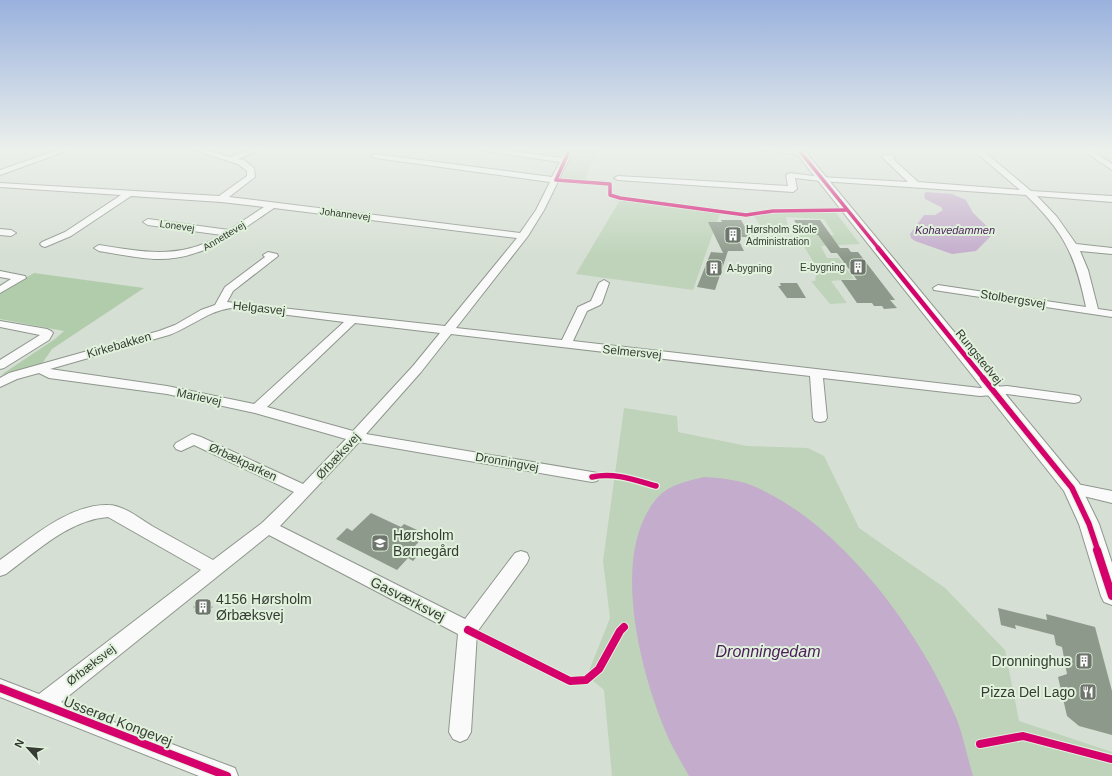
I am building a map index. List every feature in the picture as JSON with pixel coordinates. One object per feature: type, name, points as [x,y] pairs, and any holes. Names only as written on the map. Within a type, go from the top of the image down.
[{"type":"main road","name":"Rungstedvej","points":[[825,185],[1072,488],[1089,524],[1112,596]]},
{"type":"street","name":"Johannevej","points":[[3,185],[221,199],[523,236]]},
{"type":"street","points":[[221,199],[241,185]]},
{"type":"street","name":"Ørbæksvej","points":[[42,704],[268,527],[305,491],[417,369],[448,331],[523,236],[540,210],[553,185]]},
{"type":"street","points":[[731,185],[791,189],[794,188],[793,185]]},
{"type":"street","points":[[930,185],[1112,199]]},
{"type":"street","points":[[1019,185],[1051,214],[1073,247],[1080,262],[1094,311]]},
{"type":"street","points":[[45,244],[68,234],[130,194]]},
{"type":"street","name":"Annettevej","points":[[99,248],[161,257],[178,256],[209,247],[273,205]]},
{"type":"street","name":"Lonevej","points":[[148,222],[230,233]]},
{"type":"street","points":[[0,232],[11,233]]},
{"type":"street","points":[[1073,247],[1112,252]]},
{"type":"street","name":"Helgasvej","points":[[268,255],[273,256],[229,289],[220,305],[231,305],[448,331]]},
{"type":"street","points":[[0,274],[21,278],[0,290]]},
{"type":"street","points":[[566,344],[582,309],[596,303],[604,283]]},
{"type":"street","name":"Stolbergsvej","points":[[938,288],[1112,314]]},
{"type":"street","name":"Kirkebakken","points":[[0,383],[13,376],[163,333],[179,327],[220,305]]},
{"type":"street","points":[[257,409],[353,319]]},
{"type":"street","points":[[0,324],[47,333],[44,337],[0,365]]},
{"type":"street","name":"Selmersvej","points":[[448,331],[980,392],[1007,390],[1074,399]]},
{"type":"street","name":"Marievej","points":[[40,368],[49,374],[167,390],[257,409],[356,437]]},
{"type":"street","points":[[816,373],[820,418]]},
{"type":"street","name":"Dronningvej","points":[[356,437],[592,477]]},
{"type":"street","name":"Ørbækparken","points":[[181,446],[192,439],[196,440],[305,491]]},
{"type":"street","points":[[1072,488],[1112,497]]},
{"type":"street","points":[[0,569],[59,527],[79,517],[109,511],[120,515],[214,569]]},
{"type":"street","name":"Gasværksvej","points":[[268,527],[468,630]]},
{"type":"street","points":[[460,732],[468,630],[521,558]]},
{"type":"street","name":"Usserød Kongevej","points":[[0,688],[227,776]]},
{"type":"green space","points":[[620,200],[720,213],[693,290],[576,274]]},
{"type":"green space","points":[[775,213],[836,213],[860,244],[821,246],[827,258],[839,258],[854,279],[831,281],[847,303],[830,304],[811,281],[815,281],[817,268],[797,235],[834,235],[824,219],[786,217],[788,227],[762,228],[754,216]]},
{"type":"green space","points":[[34,273],[144,288],[52,349],[41,365],[1,375],[55,339],[64,331],[0,319],[0,293]]},
{"type":"green space","name":"Dronningedam","points":[[624,408],[677,416],[678,432],[747,446],[808,448],[824,456],[859,528],[945,588],[1005,650],[1019,721],[1112,752],[1112,776],[612,776],[604,690],[587,676],[610,618],[603,561]]},
{"type":"water","name":"Kohavedammen","points":[[926,192],[952,194],[966,200],[973,213],[994,233],[976,251],[952,254],[915,241],[911,238],[910,234],[924,215],[935,215],[943,210],[941,207],[925,199],[924,195]]},
{"type":"water","name":"Dronningedam","points":[[704,477],[745,483],[758,488],[789,505],[820,528],[875,584],[921,649],[940,682],[958,722],[973,776],[689,776],[667,736],[646,676],[634,612],[632,579],[635,548],[643,520],[658,497],[674,486]]},
{"type":"building","points":[[721,220],[741,220],[751,237],[737,237],[744,251],[728,251],[715,290],[697,287],[711,252],[723,253],[708,222],[722,222]]},
{"type":"building","name":"E-bygning","points":[[794,220],[820,220],[840,248],[848,248],[851,252],[858,252],[895,300],[890,300],[897,308],[884,309],[882,306],[874,306],[872,303],[857,303],[841,280],[857,280],[837,253],[831,253],[818,235],[803,235]]},
{"type":"building","points":[[780,283],[797,283],[806,298],[787,298],[778,286],[781,286]]},
{"type":"building","name":"Hørsholm Børnegård","points":[[371,513],[401,527],[404,524],[426,534],[414,547],[422,551],[413,561],[408,558],[397,570],[336,539],[347,528],[352,531]]},
{"type":"building","name":"4156 Hørsholm Ørbæksvej","points":[[202,600],[213,607],[204,614],[193,607]]},
{"type":"building","name":"Dronninghus","points":[[998,608],[1047,620],[1046,614],[1095,627],[1112,691],[1112,735],[1079,726],[1067,716],[1058,677],[1067,674],[1062,647],[1056,645],[1054,635],[1015,625],[1016,629],[1001,625]]},
{"type":"cycle path","points":[[610,185],[610,195],[620,198],[746,215],[773,211],[846,210]]},
{"type":"cycle path","points":[[827,185],[1072,488],[1089,524],[1112,596]]},
{"type":"cycle path","points":[[592,477],[600,475],[616,475],[656,486]]},
{"type":"cycle path","points":[[468,630],[570,681],[586,680],[599,669],[620,631],[624,627]]},
{"type":"cycle path","points":[[0,688],[227,776]]},
{"type":"cycle path","points":[[980,744],[1023,736],[1111,759]]},
{"type":"place","name":"Hørsholm Skole Administration","points":[[733,235]]},
{"type":"place","name":"E-bygning","points":[[858,267]]},
{"type":"place","name":"A-bygning","points":[[714,268]]},
{"type":"place","name":"Hørsholm Børnegård","points":[[380,543]]},
{"type":"place","name":"4156 Hørsholm Ørbæksvej","points":[[203,607]]},
{"type":"place","name":"Dronninghus","points":[[1084,661]]},
{"type":"place","name":"Pizza Del Lago","points":[[1088,692]]}]
